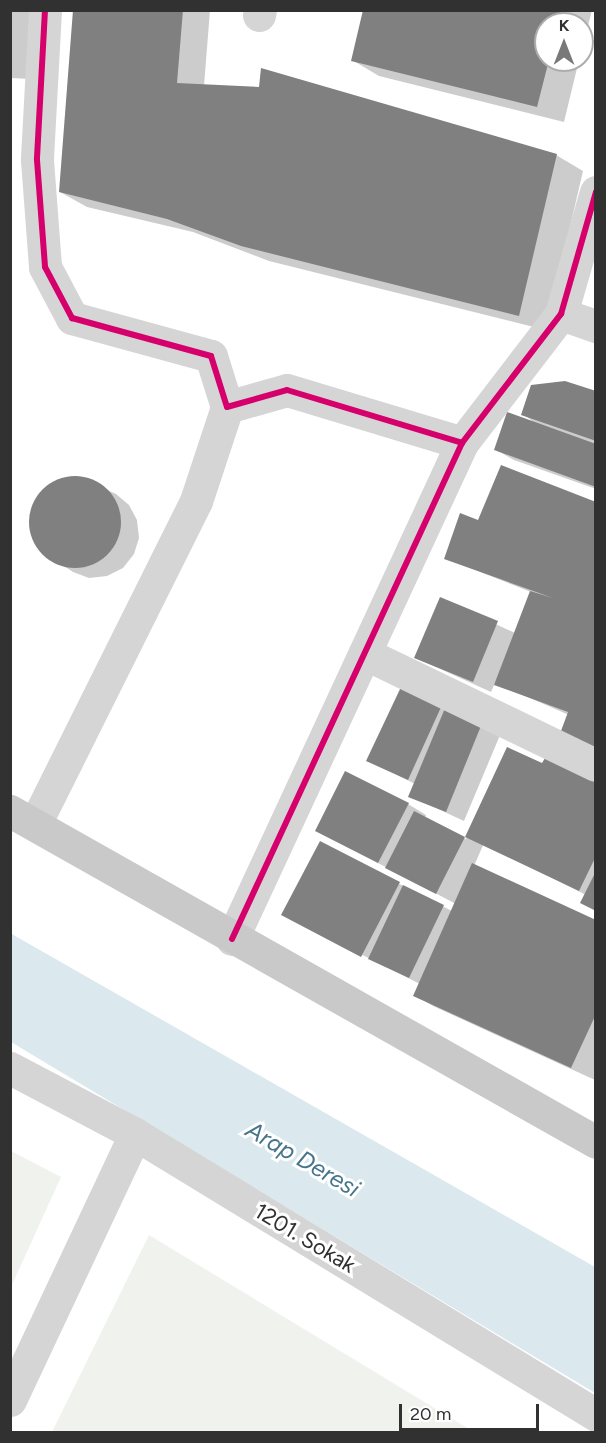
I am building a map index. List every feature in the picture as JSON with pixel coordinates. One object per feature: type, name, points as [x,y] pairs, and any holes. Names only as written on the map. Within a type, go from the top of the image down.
[{"type":"main road","points":[[23,817],[232,939],[596,1142]]},
{"type":"street","points":[[23,817],[195,501],[227,407],[211,356],[72,318],[45,267],[37,160],[45,10]]},
{"type":"street","points":[[232,939],[462,443],[561,314],[596,192]]},
{"type":"street","points":[[561,314],[596,326]]},
{"type":"street","points":[[227,407],[287,390],[462,443]]},
{"type":"street","points":[[366,654],[596,765]]},
{"type":"street","name":"1201. Sokak","points":[[10,1068],[135,1134],[596,1415]]},
{"type":"street","points":[[10,1400],[135,1134]]},
{"type":"shaded area","points":[[11,1151],[61,1177],[11,1287]]},
{"type":"shaded area","points":[[149,1235],[474,1432],[52,1432]]},
{"type":"water","name":"Arap Deresi","points":[[10,933],[595,1267],[595,1393],[11,1042]]},
{"type":"building","points":[[73,10],[183,10],[177,83],[259,87],[261,68],[557,154],[519,316],[241,246],[167,219],[59,192]]},
{"type":"building","points":[[363,10],[562,10],[561,12],[534,12],[534,72],[546,72],[537,107],[351,61]]},
{"type":"building","points":[[565,381],[596,391],[596,441],[521,415],[531,385]]},
{"type":"building","points":[[507,412],[596,444],[596,487],[494,450]]},
{"type":"building","points":[[501,465],[596,502],[596,754],[558,739],[568,712],[494,685],[530,591],[553,598],[444,559],[460,513],[478,520]]},
{"type":"building","points":[[75,476],[93,480],[107,490],[117,504],[121,522],[117,540],[107,554],[93,564],[75,568],[57,564],[43,554],[33,540],[29,522],[33,504],[43,490],[57,480]]},
{"type":"building","points":[[440,597],[498,621],[473,682],[414,658]]},
{"type":"building","points":[[401,687],[442,705],[408,780],[366,761]]},
{"type":"building","points":[[448,701],[485,716],[446,812],[408,797]]},
{"type":"building","points":[[507,747],[542,763],[550,750],[596,770],[596,856],[579,891],[465,837]]},
{"type":"building","points":[[345,771],[409,803],[378,863],[315,831]]},
{"type":"building","points":[[414,811],[465,837],[436,894],[385,868]]},
{"type":"building","points":[[320,841],[400,882],[361,957],[281,915]]},
{"type":"building","points":[[472,863],[596,920],[596,1014],[571,1068],[413,996]]},
{"type":"building","points":[[596,871],[596,911],[580,903]]},
{"type":"building","points":[[403,885],[444,905],[409,978],[368,959]]},
{"type":"cycle path","points":[[45,10],[37,160],[45,267],[72,318],[211,356],[227,407],[287,390],[462,443]]},
{"type":"cycle path","points":[[232,939],[462,443],[561,314],[596,192]]}]
